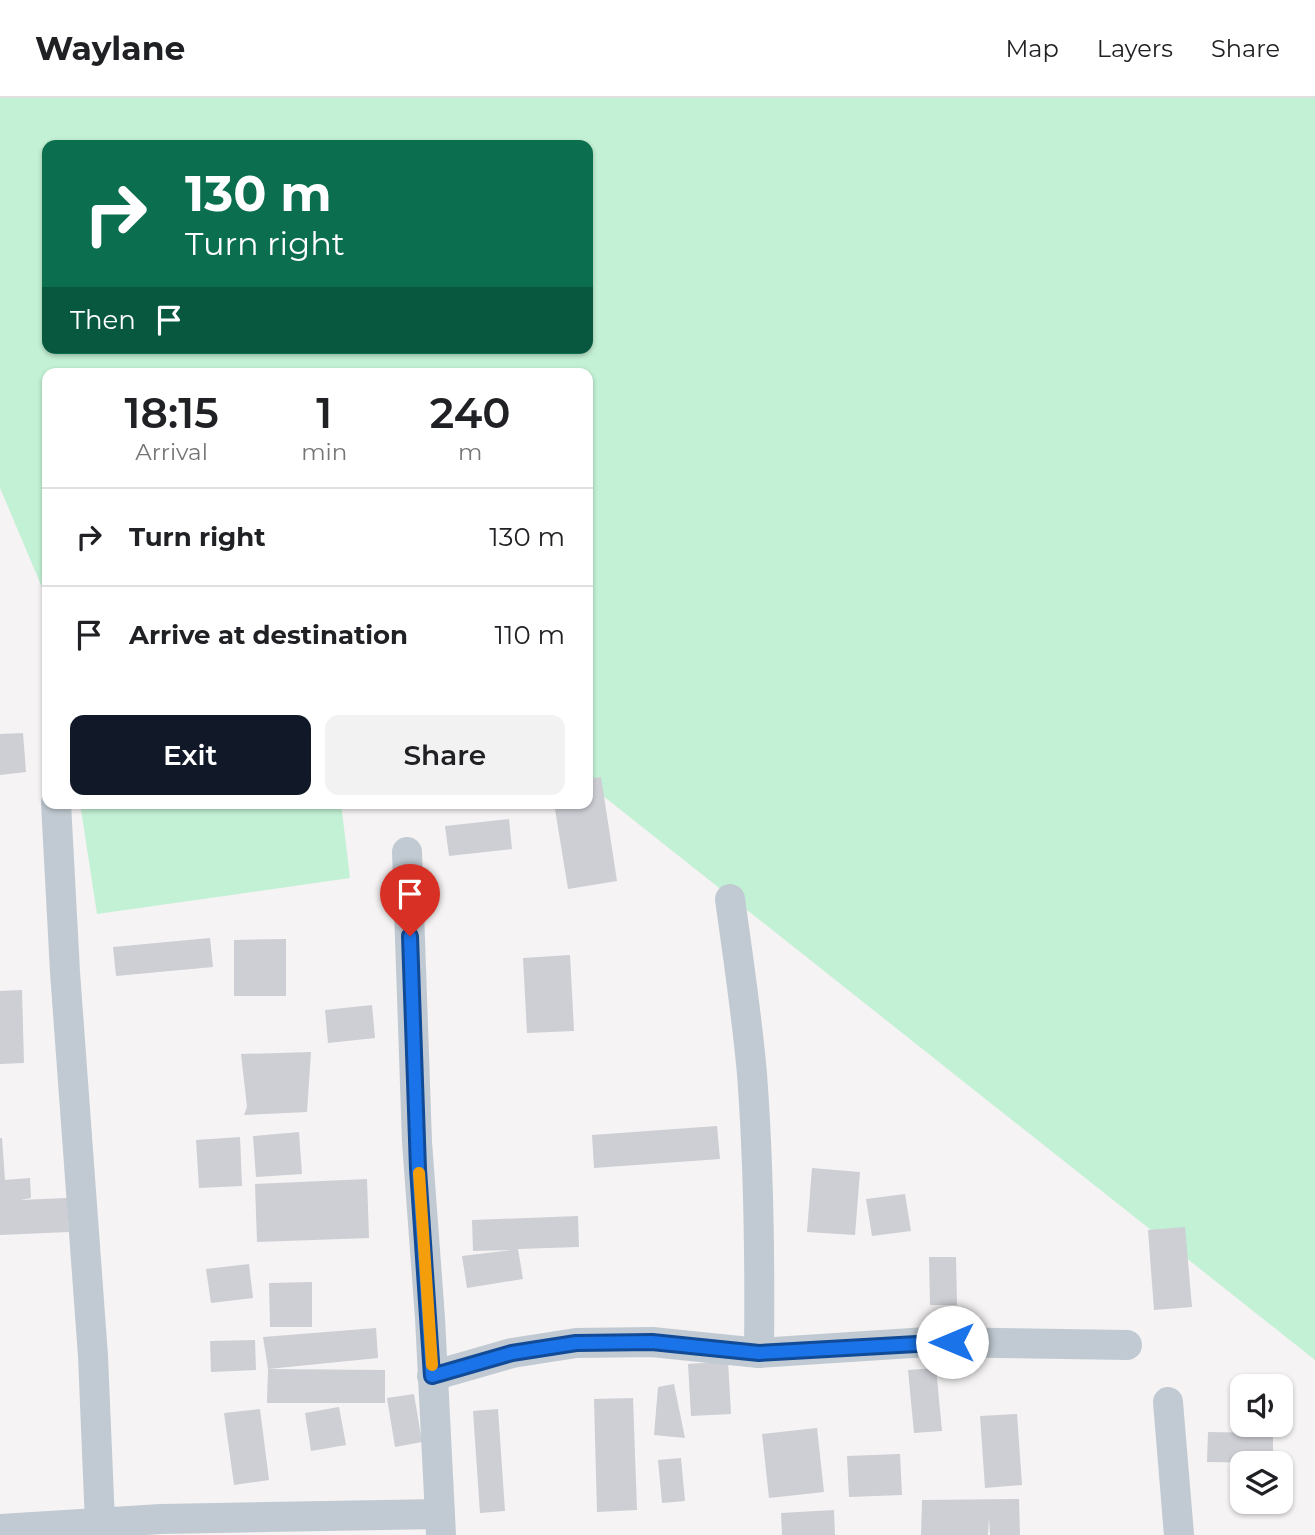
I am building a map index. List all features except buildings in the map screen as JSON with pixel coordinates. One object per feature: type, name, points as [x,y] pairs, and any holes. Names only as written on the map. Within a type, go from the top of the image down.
[{"type":"street","points":[[56,809],[65,972],[91,1329],[100,1523]]},
{"type":"street","points":[[0,1529],[161,1519],[441,1524],[417,1142],[407,852]]},
{"type":"street","points":[[730,899],[746,1012],[756,1132],[761,1234],[759,1353]]},
{"type":"street","points":[[432,1376],[512,1353],[576,1343],[652,1342],[759,1353],[927,1342],[1127,1345]]},
{"type":"street","points":[[1168,1402],[1179,1535]]},
{"type":"green space","points":[[0,98],[1315,98],[1315,1360],[593,788],[593,368],[42,368],[42,587],[0,488]]},
{"type":"green space","points":[[81,809],[342,809],[350,878],[97,914]]},
{"type":"slow traffic","points":[[419,1173],[432,1365]]},
{"type":"route","points":[[410,936],[418,1169],[432,1376],[512,1353],[576,1343],[652,1342],[759,1353],[952,1342]]}]
